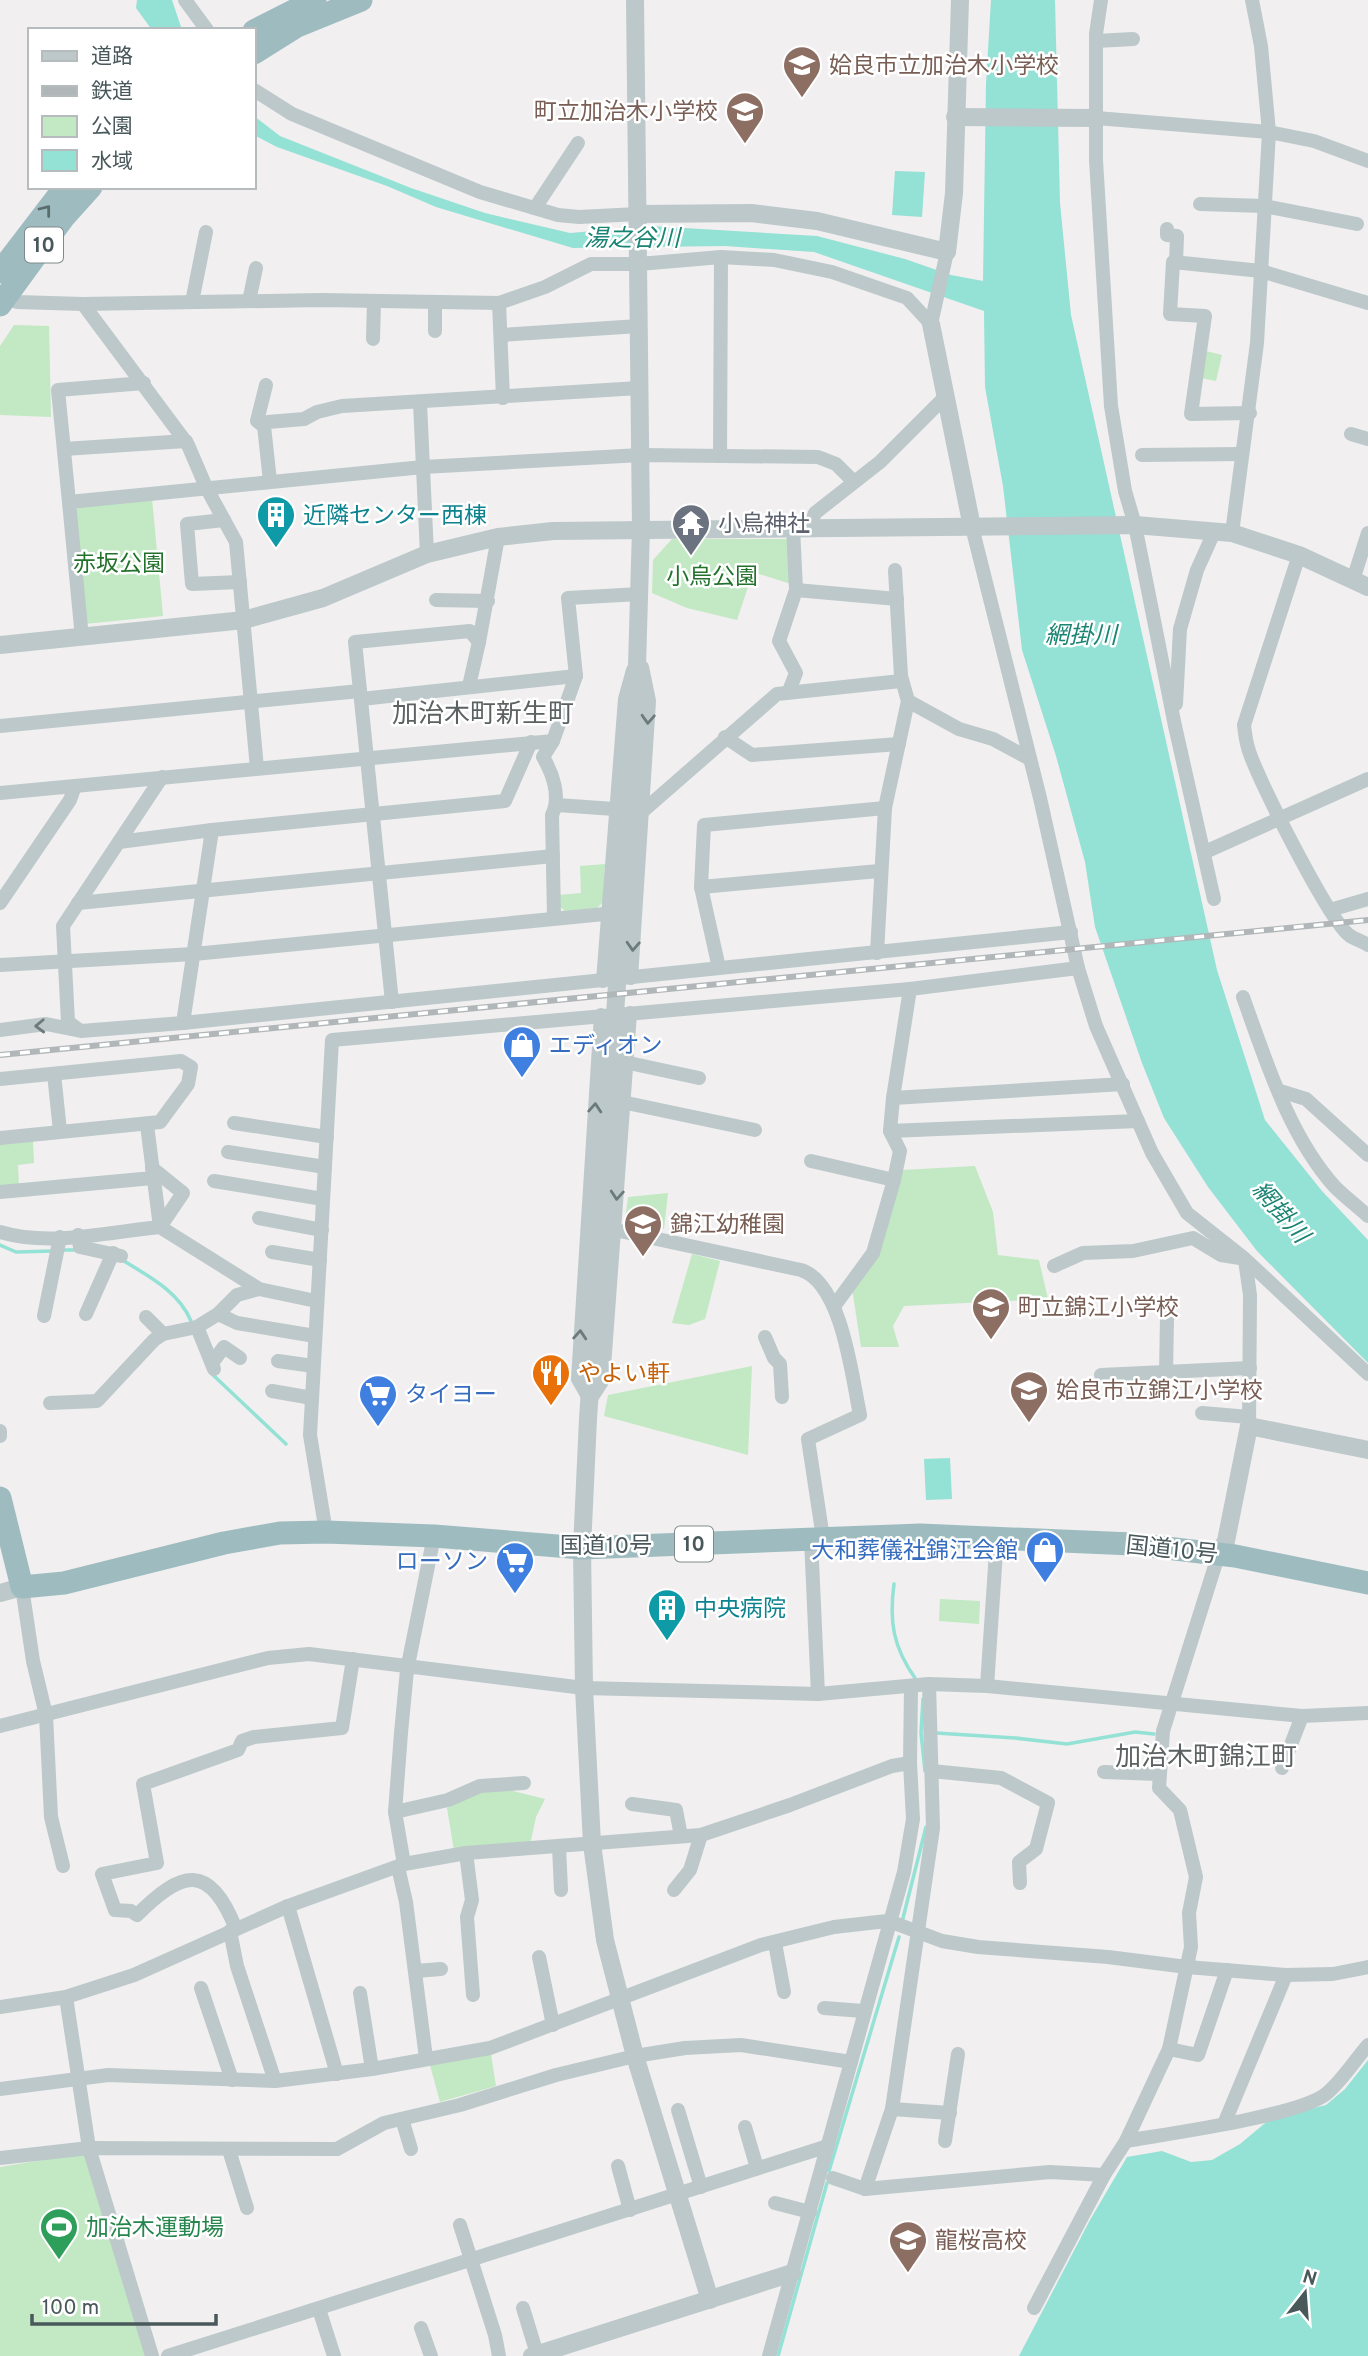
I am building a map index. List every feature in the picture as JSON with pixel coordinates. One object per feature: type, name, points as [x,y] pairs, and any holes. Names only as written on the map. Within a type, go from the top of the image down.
[{"type":"highway","points":[[256,30],[315,0]]},
{"type":"highway","points":[[256,52],[297,26],[361,0]]},
{"type":"highway","name":"10","points":[[0,272],[63,189]]},
{"type":"highway","name":"10","points":[[2,300],[64,217],[89,189]]},
{"type":"highway","points":[[0,1498],[11,1590]]},
{"type":"highway","name":"国道10号","points":[[11,1590],[64,1583],[224,1542],[280,1533],[326,1532],[434,1536],[582,1548],[920,1535],[997,1537],[1132,1544],[1219,1553],[1368,1583]]},
{"type":"street","points":[[185,0],[206,28]]},
{"type":"street","points":[[635,0],[641,455],[640,594],[636,701],[582,1548],[584,1688],[592,1844],[605,1940],[635,2056],[710,2300]]},
{"type":"street","points":[[960,0],[954,193],[946,258],[931,324],[945,397],[1078,968],[1096,1026],[1152,1153],[1187,1213],[1245,1259],[1368,1374]]},
{"type":"street","points":[[1101,0],[1088,119],[1111,406],[1131,525],[1214,899]]},
{"type":"street","points":[[1175,726],[1180,629],[1197,570],[1223,531],[1250,413],[1269,132],[1261,46],[1252,0]]},
{"type":"street","points":[[1096,41],[1133,39]]},
{"type":"street","points":[[256,91],[292,114],[480,192],[535,208],[579,217],[751,214],[817,221],[946,258]]},
{"type":"street","points":[[955,117],[1088,119],[1269,132],[1314,141],[1368,161]]},
{"type":"street","points":[[535,208],[578,143]]},
{"type":"street","points":[[1200,204],[1264,206],[1357,224]]},
{"type":"street","points":[[1167,229],[1167,235],[1177,236],[1170,314],[1205,316],[1191,414],[1250,413]]},
{"type":"street","points":[[192,302],[206,232]]},
{"type":"street","points":[[2,300],[83,304],[374,301],[499,303],[545,287],[591,264],[721,257],[774,260],[832,272],[906,298],[931,324]]},
{"type":"street","points":[[720,457],[721,257]]},
{"type":"street","points":[[1176,262],[1261,271],[1368,303]]},
{"type":"street","points":[[249,302],[256,268]]},
{"type":"street","points":[[373,339],[374,301]]},
{"type":"street","points":[[435,302],[435,331]]},
{"type":"street","points":[[499,303],[502,335],[498,341],[503,398]]},
{"type":"street","points":[[83,304],[186,441],[236,542],[257,768]]},
{"type":"street","points":[[502,335],[639,326]]},
{"type":"street","points":[[82,638],[58,390],[144,383]]},
{"type":"street","points":[[266,385],[257,421],[264,426],[270,481]]},
{"type":"street","points":[[264,426],[268,422],[304,419],[317,412],[342,407],[639,388]]},
{"type":"street","points":[[789,691],[796,673],[779,640],[796,590],[802,526],[853,481],[880,462],[945,397]]},
{"type":"street","points":[[420,403],[427,554]]},
{"type":"street","points":[[1351,434],[1368,439]]},
{"type":"street","points":[[64,449],[186,441]]},
{"type":"street","points":[[1142,455],[1242,454]]},
{"type":"street","points":[[69,502],[206,486],[423,467],[641,455],[818,457],[836,464],[853,481]]},
{"type":"street","points":[[224,520],[187,524],[192,584],[240,582]]},
{"type":"street","points":[[0,645],[244,620],[323,598],[427,554],[498,537],[553,531],[641,527],[1131,525],[1223,531],[1299,555],[1360,584],[1368,533]]},
{"type":"street","points":[[470,685],[498,537]]},
{"type":"street","points":[[1299,555],[1244,725],[1249,753],[1280,818],[1330,910],[1349,936],[1366,941]]},
{"type":"street","points":[[877,953],[879,871],[885,808],[908,701],[901,681],[895,570]]},
{"type":"street","points":[[796,590],[897,598]]},
{"type":"street","points":[[554,917],[552,815],[557,805],[551,770],[543,757],[553,741],[576,676],[568,598],[640,594]]},
{"type":"street","points":[[436,600],[488,601]]},
{"type":"street","points":[[392,1002],[355,642],[470,631],[479,642]]},
{"type":"street","points":[[603,981],[611,911],[625,699],[638,652]]},
{"type":"street","points":[[631,978],[649,701],[638,652]]},
{"type":"street","points":[[0,726],[250,702],[576,676]]},
{"type":"street","points":[[557,805],[643,811],[777,694],[901,681]]},
{"type":"street","points":[[908,701],[959,729],[993,738],[1030,759]]},
{"type":"street","points":[[725,737],[751,755],[899,744]]},
{"type":"street","points":[[119,842],[212,830],[505,801],[531,741]]},
{"type":"street","points":[[0,793],[553,741]]},
{"type":"street","points":[[80,1031],[68,1023],[63,926],[162,777]]},
{"type":"street","points":[[1205,852],[1368,779]]},
{"type":"street","points":[[0,903],[70,800],[75,786]]},
{"type":"street","points":[[719,968],[701,887],[704,825],[885,808]]},
{"type":"street","points":[[183,1023],[212,830]]},
{"type":"street","points":[[78,903],[553,856]]},
{"type":"street","points":[[701,887],[879,871]]},
{"type":"street","points":[[1330,910],[1368,899]]},
{"type":"street","points":[[0,965],[194,954],[611,911],[635,911]]},
{"type":"street","points":[[0,1030],[46,1024],[80,1031],[183,1023],[1071,932]]},
{"type":"street","points":[[326,1532],[310,1436],[332,1040],[909,989],[1078,968]]},
{"type":"street","points":[[835,1305],[873,1253],[894,1180],[900,1151],[890,1131],[892,1098],[909,989]]},
{"type":"street","points":[[1243,997],[1268,1069],[1303,1140],[1335,1186],[1368,1216]]},
{"type":"street","points":[[590,1400],[603,1380],[624,1061],[630,1013]]},
{"type":"street","points":[[590,1400],[578,1379],[601,1015]]},
{"type":"street","points":[[598,1058],[624,1061],[699,1078]]},
{"type":"street","points":[[0,1079],[181,1061],[191,1067],[188,1084],[160,1122],[0,1138]]},
{"type":"street","points":[[54,1074],[60,1131]]},
{"type":"street","points":[[892,1098],[1123,1084]]},
{"type":"street","points":[[1280,1091],[1306,1099],[1368,1155]]},
{"type":"street","points":[[622,1102],[755,1130]]},
{"type":"street","points":[[890,1131],[1138,1121]]},
{"type":"street","points":[[234,1123],[327,1138]]},
{"type":"street","points":[[147,1125],[160,1227]]},
{"type":"street","points":[[228,1152],[325,1167]]},
{"type":"street","points":[[811,1161],[894,1180]]},
{"type":"street","points":[[0,1192],[153,1173],[183,1193],[160,1227]]},
{"type":"street","points":[[214,1181],[323,1199]]},
{"type":"street","points":[[259,1219],[322,1230]]},
{"type":"street","points":[[587,1226],[614,1229],[811,1273],[835,1305],[860,1415],[808,1439],[817,1539],[818,1694]]},
{"type":"street","points":[[0,1232],[16,1237],[60,1237],[160,1227],[259,1289],[316,1301]]},
{"type":"street","points":[[78,1235],[80,1247],[117,1254],[86,1314]]},
{"type":"street","points":[[44,1316],[60,1237]]},
{"type":"street","points":[[1054,1266],[1083,1253],[1133,1251],[1193,1238],[1221,1255],[1245,1259]]},
{"type":"street","points":[[272,1252],[320,1260]]},
{"type":"street","points":[[1034,2308],[1104,2175],[1126,2141],[1169,2049],[1187,1967],[1189,1913],[1196,1877],[1180,1810],[1159,1788],[1158,1774],[1163,1731],[1219,1553],[1226,1541],[1249,1422],[1249,1275],[1245,1259]]},
{"type":"street","points":[[50,1403],[97,1401],[163,1334],[197,1327],[218,1314],[237,1295],[259,1289]]},
{"type":"street","points":[[218,1314],[237,1323],[315,1336]]},
{"type":"street","points":[[146,1317],[163,1334]]},
{"type":"street","points":[[1166,1374],[1167,1318]]},
{"type":"street","points":[[197,1327],[213,1366],[224,1348],[240,1358]]},
{"type":"street","points":[[765,1337],[774,1359],[780,1364],[782,1397]]},
{"type":"street","points":[[278,1361],[313,1366]]},
{"type":"street","points":[[1101,1375],[1250,1368]]},
{"type":"street","points":[[272,1391],[312,1398]]},
{"type":"street","points":[[1202,1413],[1368,1450]]},
{"type":"street","points":[[426,2058],[395,1812],[408,1666],[434,1536]]},
{"type":"street","points":[[987,1686],[997,1537]]},
{"type":"street","points":[[11,1590],[46,1715],[51,1817],[63,1866]]},
{"type":"street","points":[[0,1726],[268,1658],[309,1654],[584,1688],[818,1694],[911,1688],[929,1684],[987,1686],[1302,1716],[1367,1710]]},
{"type":"street","points":[[275,2081],[237,1966],[233,1930],[225,1900],[197,1880],[186,1878],[177,1882],[136,1915],[131,1911],[115,1910],[102,1874],[157,1863],[143,1784],[238,1750],[242,1741],[254,1737],[342,1728],[353,1659]]},
{"type":"street","points":[[865,2189],[892,2109],[933,1828],[929,1684]]},
{"type":"street","points":[[769,2356],[828,2146],[834,2113],[851,2062],[889,1921],[897,1904],[914,1819],[910,1763],[911,1688]]},
{"type":"street","points":[[1282,1768],[1302,1716]]},
{"type":"street","points":[[0,2007],[66,1997],[173,1959],[288,1906],[401,1866],[466,1853],[701,1835],[892,1766],[910,1763]]},
{"type":"street","points":[[932,1771],[1001,1778],[1048,1802],[1035,1849],[1019,1861],[1020,1883]]},
{"type":"street","points":[[1104,1772],[1158,1774]]},
{"type":"street","points":[[395,1812],[448,1800],[480,1786],[524,1783]]},
{"type":"street","points":[[632,1804],[676,1810],[681,1836]]},
{"type":"street","points":[[674,1890],[690,1870],[701,1835]]},
{"type":"street","points":[[559,1847],[561,1890]]},
{"type":"street","points":[[466,1853],[471,1900],[467,1917],[472,1995]]},
{"type":"street","points":[[288,1906],[337,2074]]},
{"type":"street","points":[[0,2089],[107,2075],[275,2081],[337,2074],[490,2048],[761,1945],[834,1927],[889,1921],[942,1941],[978,1947],[1108,1956],[1187,1967],[1286,1975],[1333,1974],[1368,1967]]},
{"type":"street","points":[[775,1943],[784,1992]]},
{"type":"street","points":[[539,1957],[553,2025]]},
{"type":"street","points":[[416,1971],[441,1969]]},
{"type":"street","points":[[1169,2049],[1198,2055],[1227,1970]]},
{"type":"street","points":[[1224,2124],[1286,1975]]},
{"type":"street","points":[[201,1988],[232,2080]]},
{"type":"street","points":[[360,1993],[372,2068]]},
{"type":"street","points":[[66,1997],[81,2080],[89,2148],[152,2356]]},
{"type":"street","points":[[824,2008],[863,2011]]},
{"type":"street","points":[[0,2158],[89,2148],[337,2149],[367,2130],[401,2119],[635,2056],[685,2048],[741,2045],[851,2062]]},
{"type":"street","points":[[1126,2141],[1224,2124],[1310,2103],[1326,2094],[1368,2045]]},
{"type":"street","points":[[945,2141],[958,2054]]},
{"type":"street","points":[[892,2109],[950,2113]]},
{"type":"street","points":[[678,2110],[701,2187]]},
{"type":"street","points":[[401,2119],[411,2149]]},
{"type":"street","points":[[745,2127],[757,2168]]},
{"type":"street","points":[[168,2356],[828,2146]]},
{"type":"street","points":[[229,2150],[241,2202]]},
{"type":"street","points":[[618,2165],[630,2210]]},
{"type":"street","points":[[833,2178],[865,2189],[1049,2172],[1104,2175]]},
{"type":"street","points":[[775,2203],[810,2212]]},
{"type":"street","points":[[460,2225],[499,2356]]},
{"type":"street","points":[[523,2308],[535,2355],[792,2273]]},
{"type":"street","points":[[319,2309],[334,2356]]},
{"type":"street","points":[[421,2328],[431,2356]]},
{"type":"green space","points":[[14,325],[49,326],[51,417],[0,415],[0,346]]},
{"type":"green space","points":[[1206,351],[1222,355],[1216,381],[1201,378]]},
{"type":"green space","name":"赤坂公園","points":[[152,498],[163,616],[85,624],[75,510],[80,505]]},
{"type":"green space","name":"小烏公園","points":[[672,539],[788,539],[791,584],[753,572],[737,620],[687,608],[652,593],[653,560]]},
{"type":"green space","points":[[605,864],[603,902],[597,908],[565,911],[558,905],[558,895],[581,893],[580,866]]},
{"type":"green space","points":[[33,1141],[34,1163],[18,1165],[19,1186],[0,1188],[0,1144]]},
{"type":"green space","points":[[975,1166],[993,1212],[998,1255],[1039,1260],[1048,1299],[904,1306],[893,1326],[899,1347],[861,1347],[851,1282],[877,1259],[902,1170]]},
{"type":"green space","points":[[668,1193],[664,1229],[625,1220],[628,1197]]},
{"type":"green space","points":[[692,1254],[720,1261],[705,1319],[689,1325],[672,1323]]},
{"type":"green space","points":[[752,1366],[748,1455],[604,1416],[608,1395]]},
{"type":"green space","points":[[940,1599],[980,1601],[979,1624],[939,1621]]},
{"type":"green space","points":[[486,1790],[509,1790],[545,1799],[536,1817],[530,1845],[454,1851],[447,1808],[470,1795]]},
{"type":"green space","points":[[490,2048],[496,2086],[440,2102],[430,2065]]},
{"type":"green space","name":"加治木運動場","points":[[84,2153],[146,2356],[0,2356],[0,2167]]},
{"type":"water","points":[[137,0],[172,0],[181,28],[151,28],[136,8]]},
{"type":"water","name":"網掛川","points":[[991,0],[1055,0],[1060,203],[1071,315],[1217,970],[1265,1120],[1322,1191],[1368,1240],[1368,1363],[1257,1251],[1208,1187],[1164,1118],[1142,1063],[1095,927],[1085,862],[1056,756],[1022,650],[1003,486],[985,387],[984,311],[814,252],[725,246],[573,248],[436,207],[387,186],[277,147],[256,136],[256,118],[280,136],[411,188],[485,213],[570,233],[651,226],[817,236],[905,259],[951,275],[983,281],[986,84]]},
{"type":"water","points":[[895,171],[925,172],[922,217],[892,215]]},
{"type":"water","points":[[950,1458],[952,1499],[926,1500],[924,1459]]},
{"type":"water","points":[[1368,2060],[1368,2356],[1019,2356],[1090,2220],[1127,2157],[1162,2151],[1191,2162],[1212,2160],[1240,2144],[1270,2119],[1326,2105],[1345,2089]]},
{"type":"waterway","points":[[0,1245],[16,1252],[53,1251]]},
{"type":"waterway","points":[[60,1250],[74,1250]]},
{"type":"waterway","points":[[124,1261],[171,1293],[191,1321]]},
{"type":"waterway","points":[[212,1374],[286,1444]]},
{"type":"waterway","points":[[894,1584],[894,1633],[915,1678]]},
{"type":"waterway","points":[[923,1699],[921,1733],[925,1771]]},
{"type":"waterway","points":[[936,1733],[1067,1744],[1135,1732],[1154,1734]]},
{"type":"waterway","points":[[902,1922],[926,1827]]},
{"type":"waterway","points":[[829,2171],[899,1937]]},
{"type":"waterway","points":[[778,2356],[827,2183]]},
{"type":"railway","points":[[0,1055],[1368,920]]},
{"type":"place","name":"姶良市立加治木小学校","points":[[802,99]]},
{"type":"place","name":"町立加治木小学校","points":[[745,145]]},
{"type":"place","name":"近隣センター西棟","points":[[276,549]]},
{"type":"place","name":"小烏神社","points":[[691,557]]},
{"type":"place","name":"エディオン","points":[[522,1079]]},
{"type":"place","name":"錦江幼稚園","points":[[643,1258]]},
{"type":"place","name":"町立錦江小学校","points":[[991,1341]]},
{"type":"place","name":"やよい軒","points":[[551,1407]]},
{"type":"place","name":"姶良市立錦江小学校","points":[[1029,1424]]},
{"type":"place","name":"タイヨー","points":[[378,1428]]},
{"type":"place","name":"大和葬儀社錦江会館","points":[[1045,1584]]},
{"type":"place","name":"ローソン","points":[[515,1595]]},
{"type":"place","name":"中央病院","points":[[667,1642]]},
{"type":"place","name":"加治木運動場","points":[[59,2261]]},
{"type":"place","name":"龍桜高校","points":[[908,2274]]},
{"type":"district","name":"加治木町新生町","points":[[483,713]]},
{"type":"district","name":"加治木町錦江町","points":[[1206,1756]]},
{"type":"water label","name":"湯之谷川","points":[[632,238]]}]
